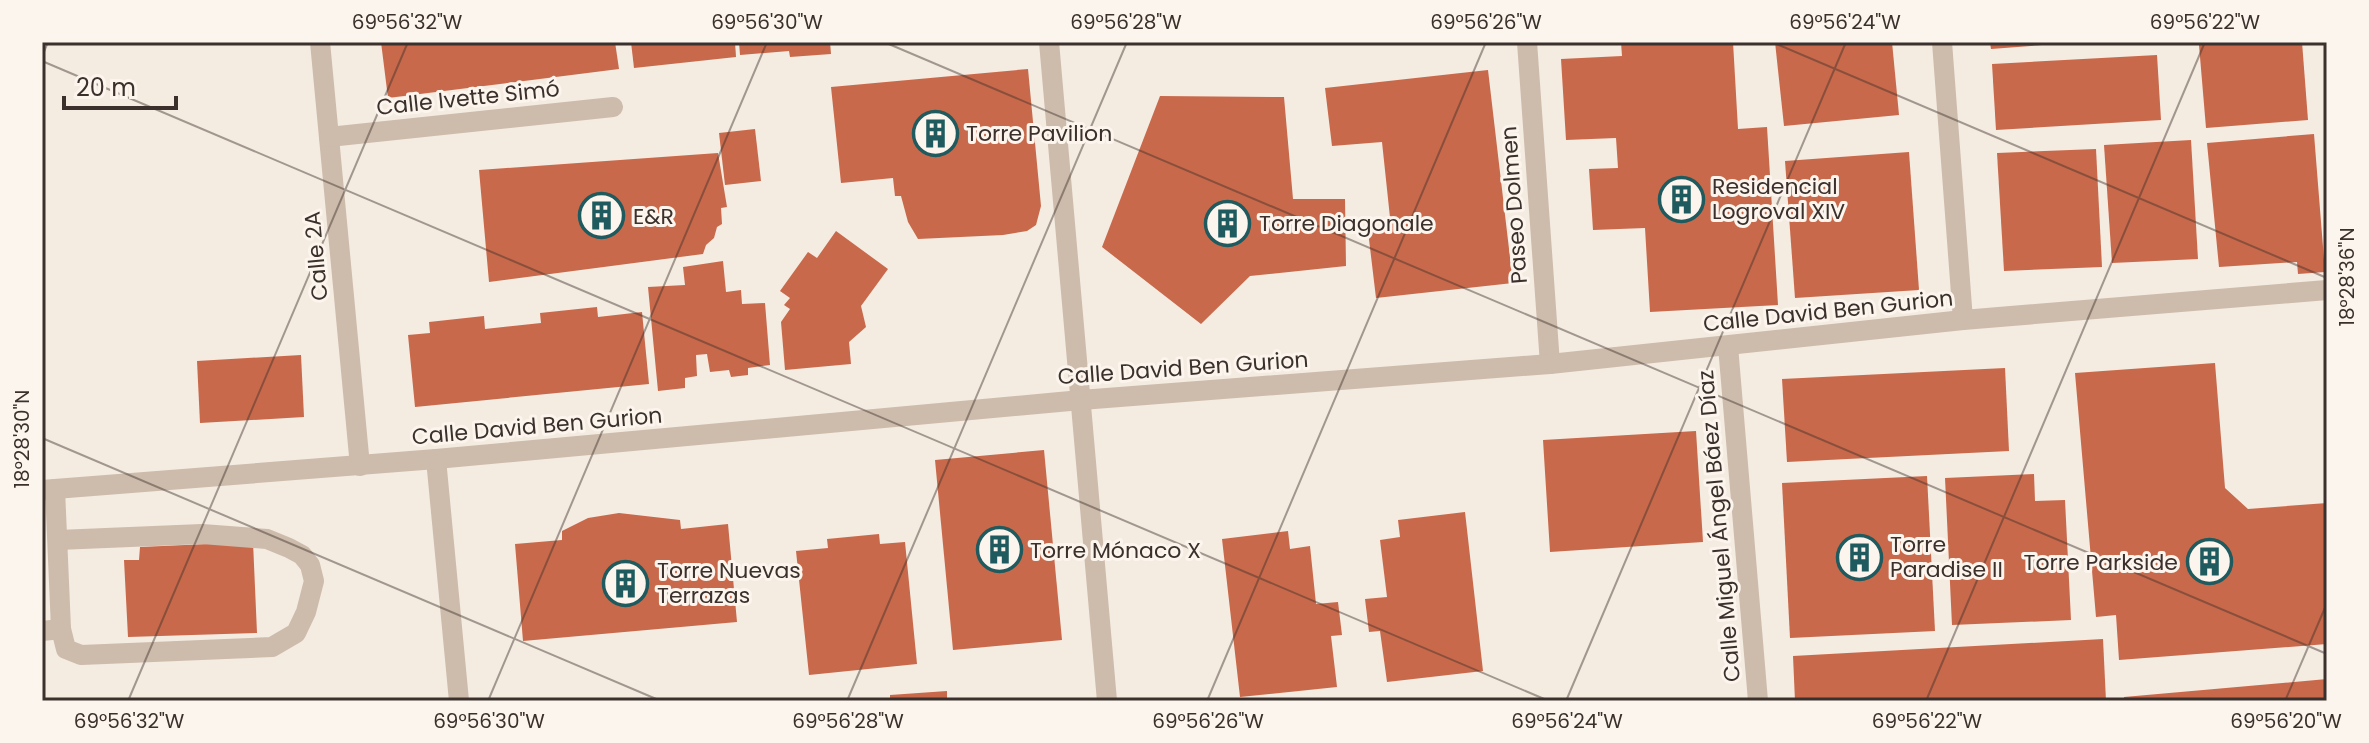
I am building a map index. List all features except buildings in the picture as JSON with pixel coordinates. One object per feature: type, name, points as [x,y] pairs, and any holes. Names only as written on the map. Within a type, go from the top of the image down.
[{"type":"street","name":"Calle 2A","points":[[320,42],[360,466]]},
{"type":"street","points":[[1049,42],[1107,701]]},
{"type":"street","name":"Paseo Dolmen","points":[[1527,42],[1550,364]]},
{"type":"street","points":[[1942,42],[1963,320]]},
{"type":"street","name":"Calle Ivette Simó","points":[[329,137],[613,107]]},
{"type":"street","name":"Calle David Ben Gurion","points":[[49,489],[360,466],[1081,400],[1550,364],[1963,320],[2327,290]]},
{"type":"street","name":"Calle Miguel Ángel Báez Díaz","points":[[1728,346],[1758,701]]},
{"type":"street","points":[[436,459],[459,701]]},
{"type":"street","points":[[49,489],[58,540],[52,630],[66,649],[81,655],[272,647],[296,633],[306,612],[314,581],[310,565],[302,555],[267,539],[202,534],[58,540]]},
{"type":"place","name":"Torre Pavilion","points":[[935,133]]},
{"type":"place","name":"Residencial Logroval XIV","points":[[1681,199]]},
{"type":"place","name":"E&R","points":[[602,216]]},
{"type":"place","name":"Torre Diagonale","points":[[1228,223]]},
{"type":"place","name":"Torre Mónaco X","points":[[999,550]]},
{"type":"place","name":"Torre Paradise II","points":[[1859,557]]},
{"type":"place","name":"Torre Parkside","points":[[2209,562]]},
{"type":"place","name":"Torre Nuevas Terrazas","points":[[626,583]]}]
